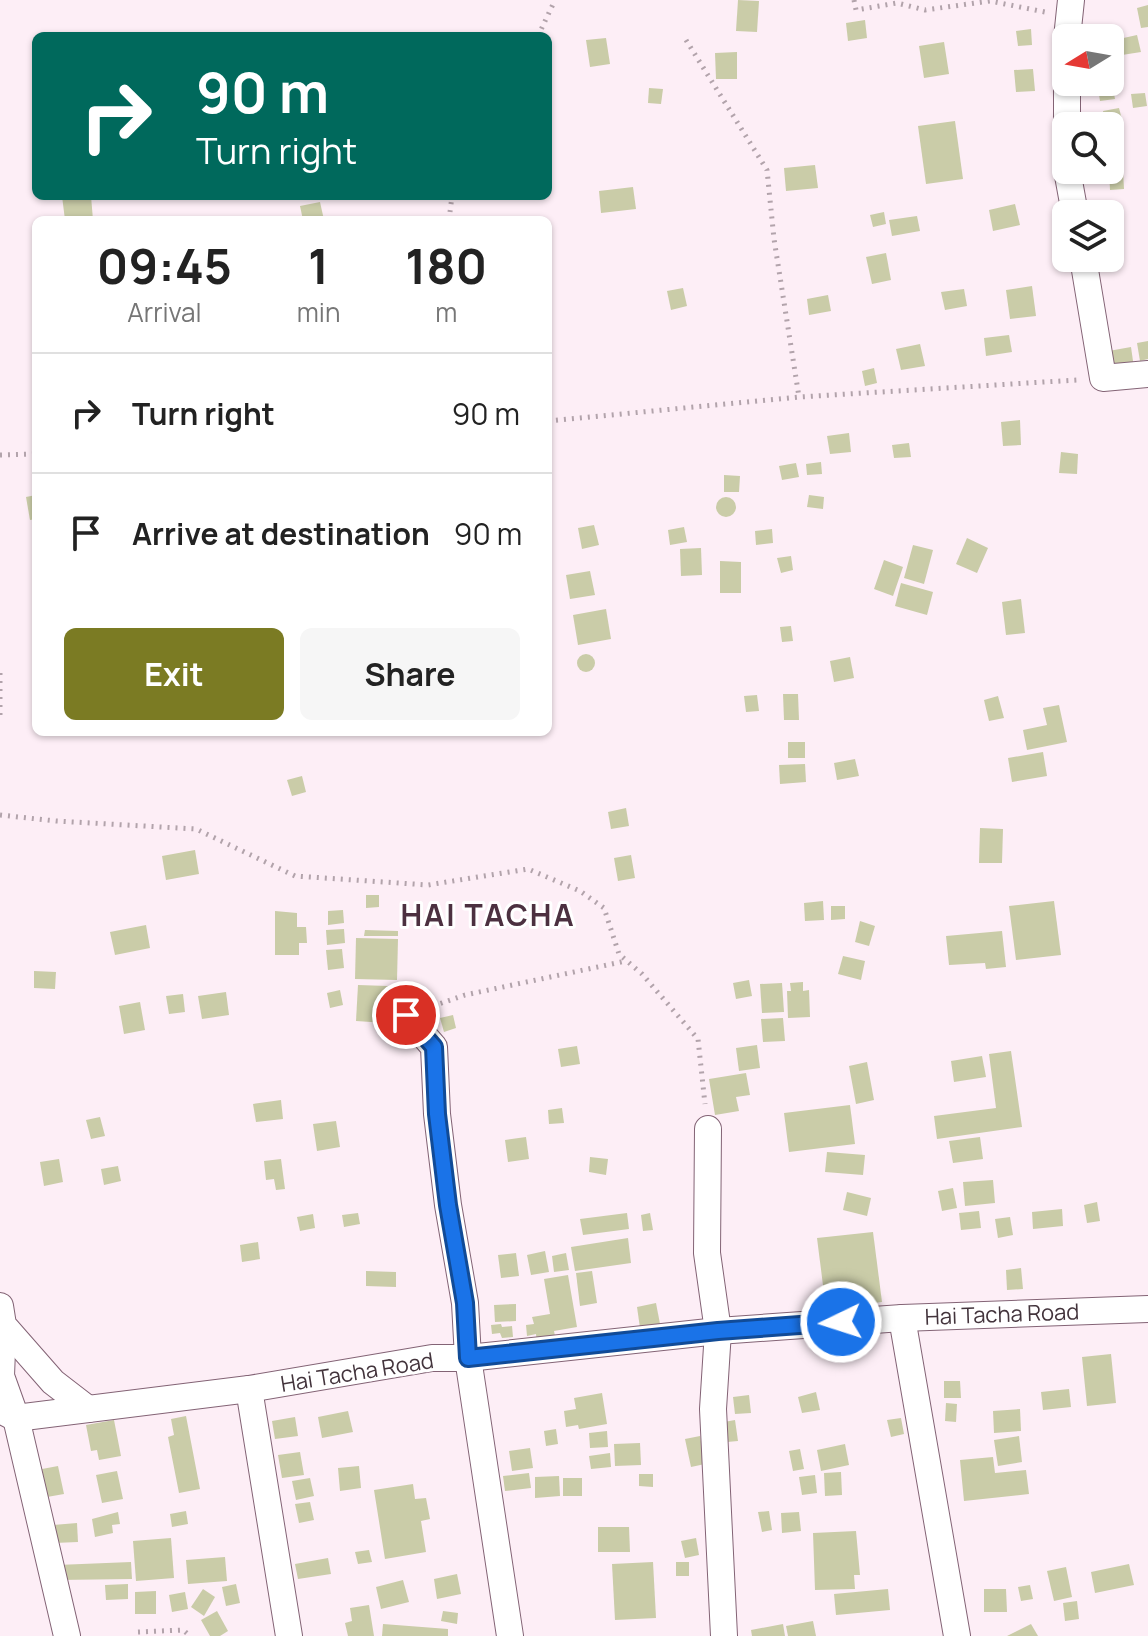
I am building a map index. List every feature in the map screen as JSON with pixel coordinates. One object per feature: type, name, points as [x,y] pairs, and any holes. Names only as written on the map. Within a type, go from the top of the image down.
[{"type":"street","points":[[1085,272],[1103,378],[1148,374]]},
{"type":"street","points":[[406,1015],[434,1047],[437,1114],[448,1205],[465,1303],[468,1358],[510,1636]]},
{"type":"street","points":[[708,1129],[707,1253],[718,1331],[713,1409],[724,1636]]},
{"type":"street","name":"Hai Tacha Road","points":[[8,1414],[88,1409],[249,1389],[432,1358],[468,1358],[718,1331],[902,1318],[1148,1309]]},
{"type":"street","points":[[2,1315],[53,1382],[88,1409]]},
{"type":"street","points":[[2,1315],[1,1376],[8,1414],[67,1636]]},
{"type":"street","points":[[902,1318],[957,1636]]},
{"type":"street","points":[[249,1389],[289,1636]]},
{"type":"path","points":[[540,32],[555,0]]},
{"type":"path","points":[[854,0],[856,10],[897,3],[925,10],[990,1],[1068,18]]},
{"type":"path","points":[[686,40],[767,170],[774,239],[799,397]]},
{"type":"path","points":[[552,421],[799,397],[1103,378]]},
{"type":"path","points":[[0,455],[32,454]]},
{"type":"path","points":[[0,673],[0,718]]},
{"type":"path","points":[[0,815],[196,829],[295,876],[428,885],[528,869],[580,891],[604,908],[619,954],[642,974],[698,1039],[708,1129]]},
{"type":"path","points":[[406,1015],[465,995],[627,961]]},
{"type":"path","points":[[138,1632],[183,1630],[190,1636]]},
{"type":"building","points":[[738,0],[759,1],[757,32],[736,31]]},
{"type":"building","points":[[1148,5],[1148,27],[1141,28],[1137,8]]},
{"type":"building","points":[[865,20],[867,38],[848,41],[846,23]]},
{"type":"building","points":[[1031,29],[1032,45],[1018,46],[1016,31]]},
{"type":"building","points":[[1137,35],[1141,52],[1124,55],[1124,38]]},
{"type":"building","points":[[606,38],[610,64],[590,67],[586,40]]},
{"type":"building","points":[[944,42],[949,74],[924,78],[919,46]]},
{"type":"building","points":[[737,52],[737,79],[716,79],[715,53]]},
{"type":"building","points":[[1033,69],[1035,91],[1016,92],[1014,70]]},
{"type":"building","points":[[649,88],[663,89],[661,104],[648,103]]},
{"type":"building","points":[[1145,93],[1147,106],[1133,108],[1131,94]]},
{"type":"building","points":[[1099,96],[1114,96],[1115,99],[1100,101]]},
{"type":"building","points":[[1119,108],[1120,112],[1103,112]]},
{"type":"building","points":[[955,121],[963,179],[926,184],[918,126]]},
{"type":"building","points":[[815,165],[818,188],[786,191],[784,168]]},
{"type":"building","points":[[1110,184],[1124,184],[1124,189],[1110,190]]},
{"type":"building","points":[[633,187],[636,209],[601,213],[599,191]]},
{"type":"building","points":[[62,200],[91,200],[93,216],[64,216]]},
{"type":"building","points":[[320,202],[323,216],[302,216],[300,206]]},
{"type":"building","points":[[1015,204],[1020,225],[993,231],[989,210]]},
{"type":"building","points":[[884,212],[886,224],[873,227],[870,215]]},
{"type":"building","points":[[917,216],[920,231],[892,236],[889,220]]},
{"type":"building","points":[[886,253],[891,280],[872,284],[866,257]]},
{"type":"building","points":[[1032,286],[1036,316],[1010,319],[1006,290]]},
{"type":"building","points":[[683,288],[687,306],[671,310],[667,291]]},
{"type":"building","points":[[964,289],[967,306],[945,310],[941,292]]},
{"type":"building","points":[[828,295],[831,311],[809,315],[807,299]]},
{"type":"building","points":[[1009,335],[1012,352],[986,356],[984,338]]},
{"type":"building","points":[[1148,341],[1148,359],[1140,361],[1137,343]]},
{"type":"building","points":[[920,344],[925,366],[901,370],[896,349]]},
{"type":"building","points":[[1131,347],[1134,368],[1106,372],[1103,352]]},
{"type":"building","points":[[874,368],[877,383],[865,386],[862,371]]},
{"type":"building","points":[[1020,420],[1021,445],[1003,446],[1001,422]]},
{"type":"building","points":[[849,433],[851,452],[830,454],[827,436]]},
{"type":"building","points":[[909,443],[911,457],[894,458],[892,445]]},
{"type":"building","points":[[1061,452],[1078,454],[1077,474],[1059,473]]},
{"type":"building","points":[[821,462],[822,474],[807,475],[806,464]]},
{"type":"building","points":[[796,463],[799,477],[782,480],[779,466]]},
{"type":"building","points":[[724,475],[740,476],[739,492],[724,492]]},
{"type":"building","points":[[809,495],[824,497],[823,509],[807,507]]},
{"type":"building","points":[[32,496],[32,520],[30,520],[26,497]]},
{"type":"building","points":[[726,497],[733,500],[736,507],[733,514],[726,517],[719,514],[716,507],[719,500]]},
{"type":"building","points":[[594,525],[599,545],[582,549],[578,528]]},
{"type":"building","points":[[684,527],[687,542],[670,545],[668,530]]},
{"type":"building","points":[[772,529],[773,543],[756,545],[755,531]]},
{"type":"building","points":[[967,538],[988,548],[977,573],[956,564]]},
{"type":"building","points":[[913,545],[933,550],[924,584],[904,578]]},
{"type":"building","points":[[701,548],[702,575],[681,576],[680,549]]},
{"type":"building","points":[[791,556],[793,570],[781,573],[777,558]]},
{"type":"building","points":[[884,560],[903,567],[893,596],[874,589]]},
{"type":"building","points":[[720,561],[741,562],[741,593],[720,593]]},
{"type":"building","points":[[590,571],[595,595],[570,599],[566,575]]},
{"type":"building","points":[[901,583],[933,592],[927,615],[895,606]]},
{"type":"building","points":[[1021,599],[1025,633],[1006,635],[1002,602]]},
{"type":"building","points":[[606,609],[611,639],[578,645],[573,615]]},
{"type":"building","points":[[791,626],[793,641],[782,642],[780,627]]},
{"type":"building","points":[[582,654],[590,654],[595,663],[593,670],[582,672],[577,667],[577,659]]},
{"type":"building","points":[[850,657],[854,678],[834,682],[830,661]]},
{"type":"building","points":[[783,694],[798,694],[799,720],[784,720]]},
{"type":"building","points":[[757,695],[759,711],[746,712],[744,696]]},
{"type":"building","points":[[998,696],[1004,718],[989,721],[984,700]]},
{"type":"building","points":[[1059,705],[1067,742],[1027,750],[1023,730],[1047,725],[1043,708]]},
{"type":"building","points":[[788,742],[805,742],[805,758],[788,758]]},
{"type":"building","points":[[1043,752],[1047,776],[1012,782],[1008,758]]},
{"type":"building","points":[[855,759],[859,776],[837,780],[834,763]]},
{"type":"building","points":[[805,764],[806,782],[780,784],[779,765]]},
{"type":"building","points":[[302,776],[306,792],[292,796],[287,780]]},
{"type":"building","points":[[626,808],[629,826],[611,829],[608,812]]},
{"type":"building","points":[[980,828],[1003,829],[1002,863],[979,863]]},
{"type":"building","points":[[195,850],[199,874],[166,880],[162,856]]},
{"type":"building","points":[[631,855],[635,878],[618,881],[614,858]]},
{"type":"building","points":[[366,895],[379,895],[379,907],[366,908]]},
{"type":"building","points":[[823,901],[824,920],[805,921],[804,903]]},
{"type":"building","points":[[1054,901],[1061,955],[1016,960],[1009,906]]},
{"type":"building","points":[[831,906],[845,906],[845,919],[831,920]]},
{"type":"building","points":[[343,910],[344,923],[328,925],[328,911]]},
{"type":"building","points":[[275,911],[297,913],[297,927],[306,927],[307,943],[299,943],[299,955],[275,955]]},
{"type":"building","points":[[860,921],[875,926],[869,946],[855,942]]},
{"type":"building","points":[[146,925],[150,948],[115,955],[110,932]]},
{"type":"building","points":[[344,929],[345,943],[327,945],[326,930]]},
{"type":"building","points":[[365,930],[398,931],[398,936],[364,936]]},
{"type":"building","points":[[1002,931],[1006,967],[986,969],[985,963],[949,965],[946,936]]},
{"type":"building","points":[[356,938],[398,939],[397,980],[355,979]]},
{"type":"building","points":[[342,949],[344,968],[328,970],[326,950]]},
{"type":"building","points":[[843,956],[865,961],[861,980],[838,974]]},
{"type":"building","points":[[34,971],[56,972],[55,989],[34,988]]},
{"type":"building","points":[[749,980],[752,996],[736,999],[733,983]]},
{"type":"building","points":[[803,982],[803,991],[809,990],[810,1017],[788,1018],[787,991],[791,991],[790,983]]},
{"type":"building","points":[[782,983],[784,1012],[762,1013],[760,984]]},
{"type":"building","points":[[358,985],[388,986],[386,1023],[356,1021]]},
{"type":"building","points":[[340,990],[343,1005],[330,1008],[327,993]]},
{"type":"building","points":[[226,992],[229,1015],[202,1019],[198,996]]},
{"type":"building","points":[[183,994],[185,1012],[169,1014],[166,996]]},
{"type":"building","points":[[140,1002],[145,1030],[124,1034],[119,1006]]},
{"type":"building","points":[[453,1015],[456,1028],[444,1032],[440,1018]]},
{"type":"building","points":[[783,1018],[785,1041],[763,1042],[761,1019]]},
{"type":"building","points":[[757,1045],[760,1068],[739,1071],[736,1048]]},
{"type":"building","points":[[577,1046],[580,1064],[561,1067],[558,1049]]},
{"type":"building","points":[[1011,1051],[1022,1127],[937,1139],[934,1116],[996,1108],[989,1054]]},
{"type":"building","points":[[982,1056],[986,1077],[954,1082],[951,1061]]},
{"type":"building","points":[[867,1062],[874,1100],[856,1104],[849,1066]]},
{"type":"building","points":[[746,1073],[750,1095],[736,1097],[739,1111],[715,1115],[709,1079]]},
{"type":"building","points":[[281,1100],[283,1119],[256,1122],[253,1104]]},
{"type":"building","points":[[850,1105],[855,1144],[789,1152],[784,1113]]},
{"type":"building","points":[[562,1108],[564,1123],[549,1124],[548,1110]]},
{"type":"building","points":[[100,1117],[105,1136],[91,1139],[86,1120]]},
{"type":"building","points":[[336,1121],[340,1147],[317,1151],[313,1124]]},
{"type":"building","points":[[526,1137],[529,1159],[508,1162],[505,1140]]},
{"type":"building","points":[[980,1137],[983,1159],[953,1163],[949,1141]]},
{"type":"building","points":[[827,1152],[865,1155],[863,1175],[825,1172]]},
{"type":"building","points":[[590,1157],[608,1159],[606,1175],[589,1172]]},
{"type":"building","points":[[59,1159],[63,1182],[44,1186],[40,1162]]},
{"type":"building","points":[[281,1159],[285,1189],[276,1190],[274,1179],[266,1180],[264,1161]]},
{"type":"building","points":[[118,1166],[121,1181],[104,1185],[101,1169]]},
{"type":"building","points":[[993,1180],[995,1203],[965,1206],[963,1182]]},
{"type":"building","points":[[953,1188],[957,1208],[942,1211],[938,1191]]},
{"type":"building","points":[[847,1192],[871,1198],[867,1216],[843,1210]]},
{"type":"building","points":[[1097,1202],[1100,1221],[1087,1223],[1084,1205]]},
{"type":"building","points":[[1062,1209],[1063,1226],[1033,1229],[1032,1212]]},
{"type":"building","points":[[979,1211],[981,1228],[961,1230],[959,1213]]},
{"type":"building","points":[[358,1213],[360,1224],[344,1227],[342,1215]]},
{"type":"building","points":[[627,1213],[629,1229],[583,1235],[580,1219]]},
{"type":"building","points":[[650,1213],[653,1230],[643,1231],[641,1215]]},
{"type":"building","points":[[313,1214],[315,1228],[300,1231],[297,1217]]},
{"type":"building","points":[[1010,1217],[1013,1235],[998,1238],[995,1219]]},
{"type":"building","points":[[873,1232],[882,1302],[826,1309],[817,1238]]},
{"type":"building","points":[[628,1238],[631,1263],[575,1271],[571,1247]]},
{"type":"building","points":[[258,1242],[260,1259],[242,1262],[240,1245]]},
{"type":"building","points":[[545,1251],[549,1272],[531,1275],[527,1255]]},
{"type":"building","points":[[516,1253],[519,1276],[501,1278],[498,1255]]},
{"type":"building","points":[[566,1253],[569,1270],[554,1272],[552,1256]]},
{"type":"building","points":[[1021,1268],[1023,1289],[1007,1290],[1006,1270]]},
{"type":"building","points":[[366,1271],[396,1272],[396,1287],[366,1286]]},
{"type":"building","points":[[592,1271],[597,1303],[580,1306],[576,1273]]},
{"type":"building","points":[[568,1275],[577,1327],[554,1331],[556,1341],[537,1344],[536,1334],[527,1336],[526,1325],[534,1324],[532,1317],[550,1314],[544,1279]]},
{"type":"building","points":[[656,1303],[660,1324],[640,1328],[637,1307]]},
{"type":"building","points":[[516,1304],[516,1321],[495,1322],[494,1305]]},
{"type":"building","points":[[501,1324],[502,1327],[512,1326],[513,1337],[502,1338],[500,1333],[492,1334],[491,1325]]},
{"type":"building","points":[[1111,1354],[1116,1403],[1087,1406],[1082,1357]]},
{"type":"building","points":[[944,1381],[960,1381],[961,1398],[944,1398]]},
{"type":"building","points":[[1069,1389],[1071,1407],[1043,1410],[1041,1392]]},
{"type":"building","points":[[816,1392],[820,1410],[802,1413],[798,1397]]},
{"type":"building","points":[[602,1393],[607,1424],[579,1429],[578,1425],[566,1427],[564,1411],[576,1409],[574,1398]]},
{"type":"building","points":[[749,1395],[751,1413],[735,1414],[733,1397]]},
{"type":"building","points":[[946,1403],[957,1404],[956,1422],[945,1421]]},
{"type":"building","points":[[1020,1409],[1021,1431],[994,1433],[993,1411]]},
{"type":"building","points":[[348,1411],[353,1432],[322,1438],[318,1417]]},
{"type":"building","points":[[186,1416],[200,1489],[179,1493],[168,1437],[174,1435],[171,1419]]},
{"type":"building","points":[[295,1417],[298,1436],[275,1439],[272,1421]]},
{"type":"building","points":[[901,1418],[904,1434],[891,1437],[887,1420]]},
{"type":"building","points":[[114,1420],[121,1456],[99,1460],[97,1450],[91,1451],[86,1425]]},
{"type":"building","points":[[735,1420],[738,1441],[727,1442],[724,1422]]},
{"type":"building","points":[[556,1429],[558,1444],[546,1446],[544,1431]]},
{"type":"building","points":[[607,1431],[608,1447],[590,1448],[589,1433]]},
{"type":"building","points":[[700,1436],[705,1464],[691,1467],[685,1439]]},
{"type":"building","points":[[1019,1436],[1022,1462],[998,1466],[994,1440]]},
{"type":"building","points":[[640,1443],[641,1465],[615,1466],[614,1444]]},
{"type":"building","points":[[845,1444],[849,1465],[821,1471],[817,1450]]},
{"type":"building","points":[[530,1448],[533,1468],[512,1471],[509,1451]]},
{"type":"building","points":[[800,1449],[804,1469],[793,1471],[789,1451]]},
{"type":"building","points":[[300,1452],[304,1475],[282,1478],[278,1455]]},
{"type":"building","points":[[610,1453],[611,1467],[591,1469],[589,1456]]},
{"type":"building","points":[[993,1457],[995,1473],[1026,1470],[1029,1494],[964,1501],[960,1460]]},
{"type":"building","points":[[58,1466],[64,1494],[47,1497],[42,1469]]},
{"type":"building","points":[[359,1466],[361,1488],[340,1491],[338,1468]]},
{"type":"building","points":[[117,1471],[123,1499],[102,1503],[96,1475]]},
{"type":"building","points":[[841,1472],[842,1495],[825,1496],[824,1473]]},
{"type":"building","points":[[529,1473],[531,1488],[505,1491],[503,1476]]},
{"type":"building","points":[[639,1474],[653,1474],[653,1487],[639,1486]]},
{"type":"building","points":[[815,1475],[817,1493],[802,1495],[799,1477]]},
{"type":"building","points":[[559,1476],[560,1496],[535,1498],[535,1477]]},
{"type":"building","points":[[310,1478],[314,1496],[296,1500],[292,1481]]},
{"type":"building","points":[[563,1478],[582,1478],[582,1496],[563,1496]]},
{"type":"building","points":[[413,1484],[415,1499],[426,1498],[430,1519],[421,1521],[426,1552],[385,1559],[374,1490]]},
{"type":"building","points":[[310,1502],[314,1520],[299,1523],[295,1504]]},
{"type":"building","points":[[186,1511],[188,1524],[172,1527],[170,1514]]},
{"type":"building","points":[[769,1511],[772,1530],[762,1532],[758,1512]]},
{"type":"building","points":[[118,1512],[120,1524],[112,1525],[113,1533],[95,1537],[92,1519]]},
{"type":"building","points":[[799,1512],[801,1531],[782,1533],[781,1513]]},
{"type":"building","points":[[77,1523],[78,1542],[54,1543],[53,1525]]},
{"type":"building","points":[[598,1527],[629,1527],[630,1552],[598,1552]]},
{"type":"building","points":[[856,1531],[860,1575],[854,1575],[855,1589],[815,1590],[813,1533]]},
{"type":"building","points":[[171,1538],[174,1578],[136,1581],[133,1541]]},
{"type":"building","points":[[696,1538],[699,1555],[685,1558],[681,1541]]},
{"type":"building","points":[[369,1550],[372,1562],[358,1564],[355,1552]]},
{"type":"building","points":[[225,1557],[227,1581],[188,1584],[186,1560]]},
{"type":"building","points":[[328,1558],[331,1574],[298,1579],[295,1564]]},
{"type":"building","points":[[131,1562],[132,1579],[58,1580],[57,1565]]},
{"type":"building","points":[[653,1562],[656,1618],[615,1620],[612,1564]]},
{"type":"building","points":[[676,1562],[689,1562],[689,1576],[676,1576]]},
{"type":"building","points":[[1129,1564],[1134,1585],[1095,1593],[1091,1572]]},
{"type":"building","points":[[1066,1567],[1072,1597],[1054,1601],[1047,1571]]},
{"type":"building","points":[[457,1574],[461,1594],[437,1599],[434,1579]]},
{"type":"building","points":[[403,1580],[409,1602],[381,1609],[376,1587]]},
{"type":"building","points":[[128,1584],[128,1599],[106,1600],[105,1585]]},
{"type":"building","points":[[236,1584],[240,1603],[226,1606],[222,1587]]},
{"type":"building","points":[[1030,1585],[1033,1599],[1021,1601],[1018,1587]]},
{"type":"building","points":[[203,1589],[215,1597],[204,1616],[191,1607]]},
{"type":"building","points":[[888,1589],[890,1610],[836,1615],[834,1594]]},
{"type":"building","points":[[984,1589],[1006,1589],[1007,1612],[984,1612]]},
{"type":"building","points":[[156,1591],[156,1614],[135,1614],[135,1592]]},
{"type":"building","points":[[185,1592],[188,1609],[172,1612],[169,1595]]},
{"type":"building","points":[[1077,1601],[1079,1619],[1065,1621],[1063,1603]]},
{"type":"building","points":[[369,1605],[374,1636],[348,1636],[345,1623],[352,1621],[350,1608]]},
{"type":"building","points":[[217,1611],[228,1631],[220,1636],[210,1636],[201,1620]]},
{"type":"building","points":[[443,1611],[458,1613],[457,1624],[441,1621]]},
{"type":"building","points":[[813,1621],[816,1636],[788,1636],[786,1626]]},
{"type":"building","points":[[383,1624],[448,1629],[448,1636],[382,1636]]},
{"type":"building","points":[[783,1624],[785,1636],[752,1636],[751,1630]]},
{"type":"building","points":[[1031,1624],[1038,1636],[1007,1636]]},
{"type":"district","name":"HAI TACHA","points":[[488,914]]},
{"type":"route","points":[[406,1015],[434,1047],[437,1114],[448,1205],[465,1303],[468,1358],[718,1331],[841,1322]]}]
